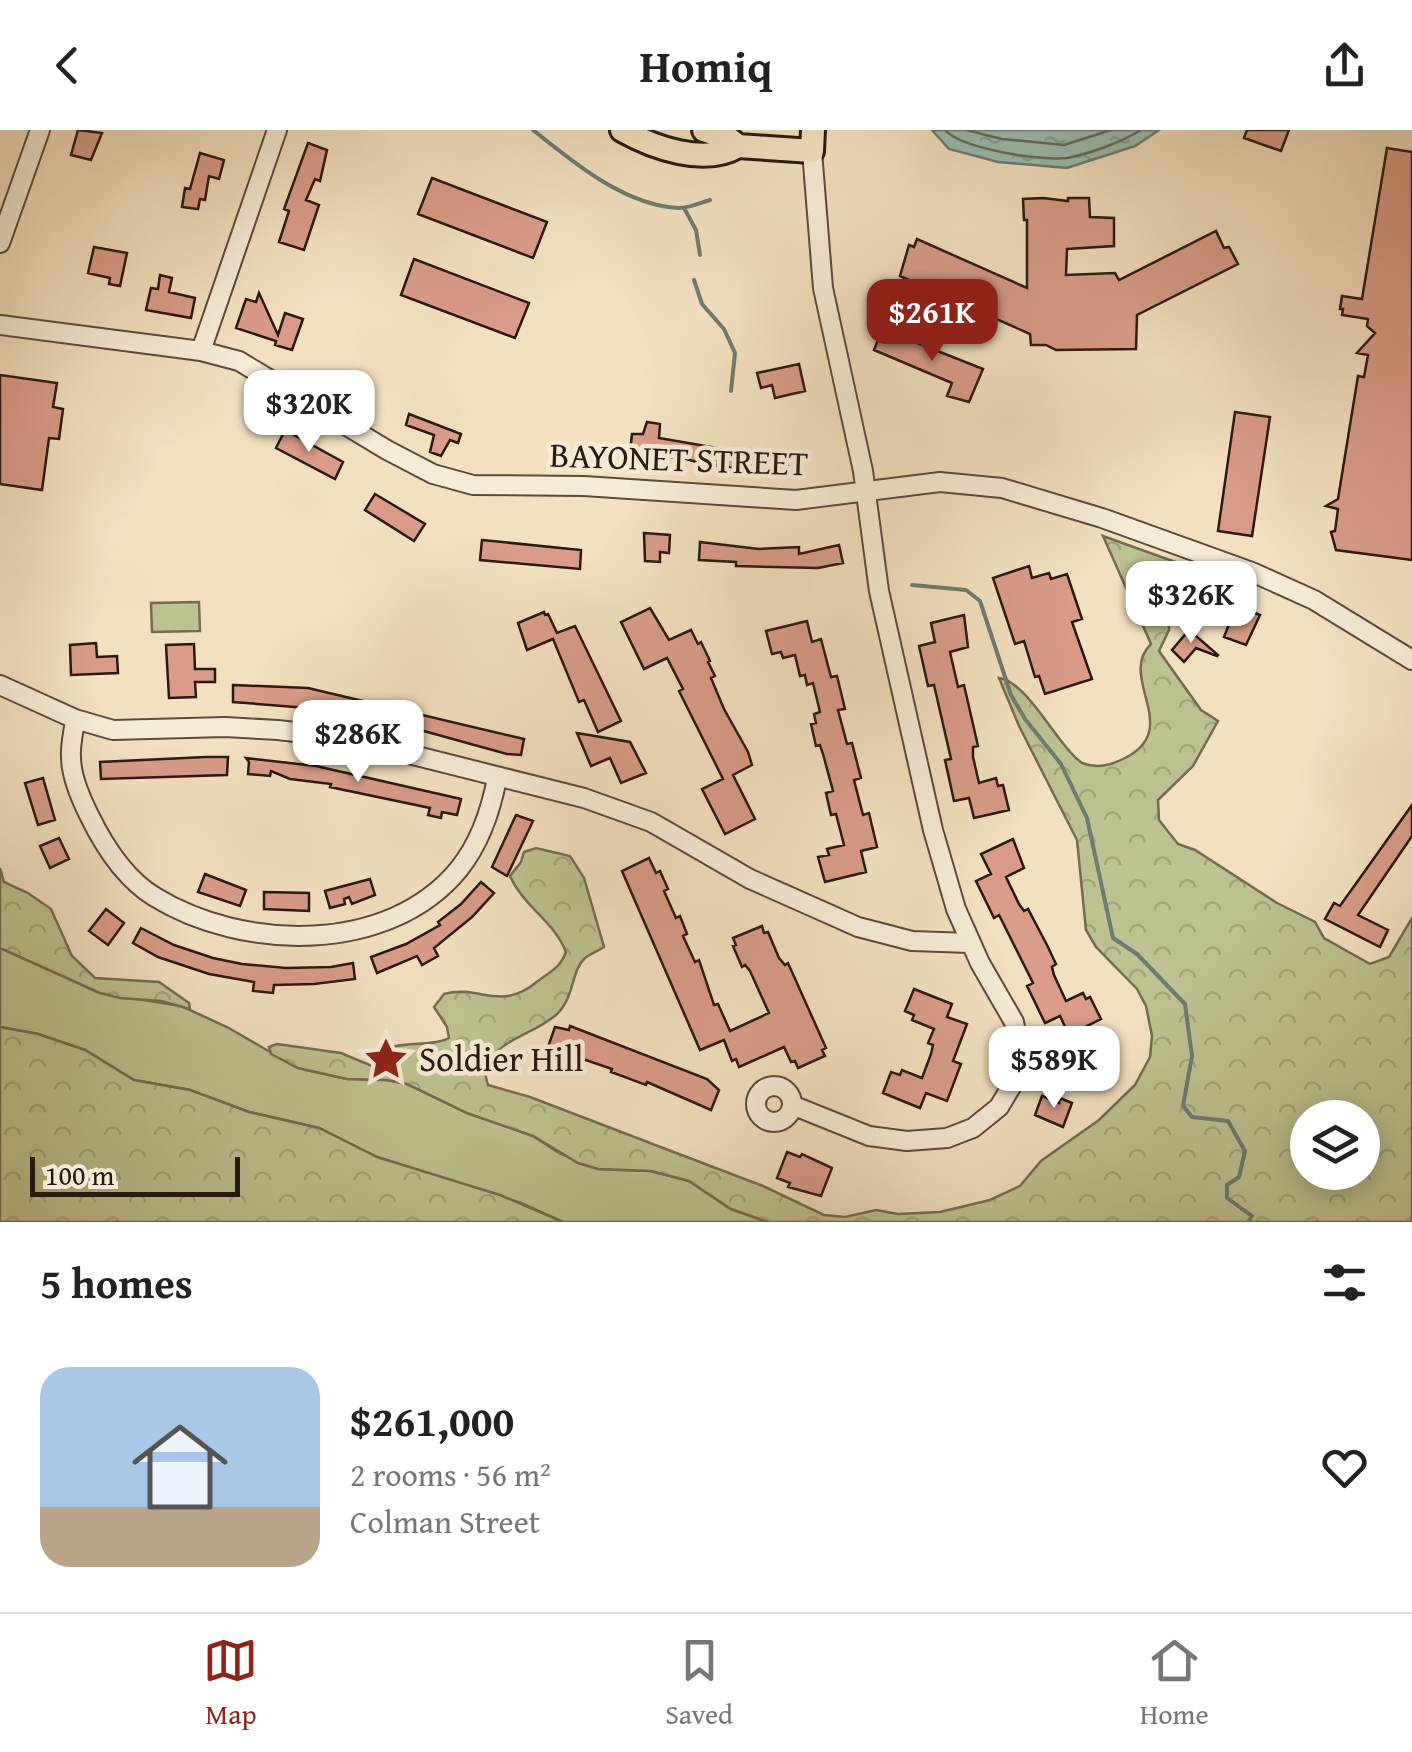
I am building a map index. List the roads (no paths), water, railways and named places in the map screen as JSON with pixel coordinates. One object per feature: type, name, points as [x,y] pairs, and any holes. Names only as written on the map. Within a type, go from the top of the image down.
[{"type":"main road","points":[[622,130],[664,147],[710,156],[738,146],[812,141]]},
{"type":"main road","points":[[704,130],[738,146]]},
{"type":"street","points":[[0,243],[40,130]]},
{"type":"street","points":[[202,351],[277,130]]},
{"type":"street","points":[[792,1105],[861,1134],[908,1141],[958,1135],[994,1112],[1016,1078],[1019,1044],[1009,1012],[970,942],[948,887],[932,830],[879,592],[866,488],[822,278],[812,141]]},
{"type":"street","name":"BAYONET STREET","points":[[0,325],[202,351],[239,361],[432,474],[473,485],[584,486],[796,500],[822,499],[866,488],[966,482],[1002,488],[1083,512],[1252,572],[1314,600],[1412,660]]},
{"type":"street","points":[[0,685],[75,719],[113,730],[225,727],[344,738],[584,798],[651,822],[750,879],[858,927],[912,941],[970,942]]},
{"type":"street","points":[[75,719],[70,759],[83,803],[101,840],[123,870],[152,896],[191,916],[269,936],[315,936],[358,929],[401,913],[433,895],[459,868],[479,835],[497,778]]},
{"type":"water","points":[[932,130],[1159,130],[1135,146],[1067,168],[998,162],[949,149]]},
{"type":"waterway","points":[[533,130],[601,180],[639,199],[679,208],[710,200]]},
{"type":"waterway","points":[[684,208],[696,230],[700,255]]},
{"type":"waterway","points":[[694,280],[702,304],[724,329],[735,353],[731,391]]},
{"type":"waterway","points":[[912,585],[966,590],[980,601],[1011,695],[1061,764],[1087,818],[1113,938],[1137,954],[1185,1004],[1192,1056],[1183,1106],[1192,1117],[1228,1121],[1245,1151],[1239,1177],[1227,1185],[1227,1198],[1252,1216],[1248,1222]]},
{"type":"place","name":"Soldier Hill","points":[[386,1059]]}]
